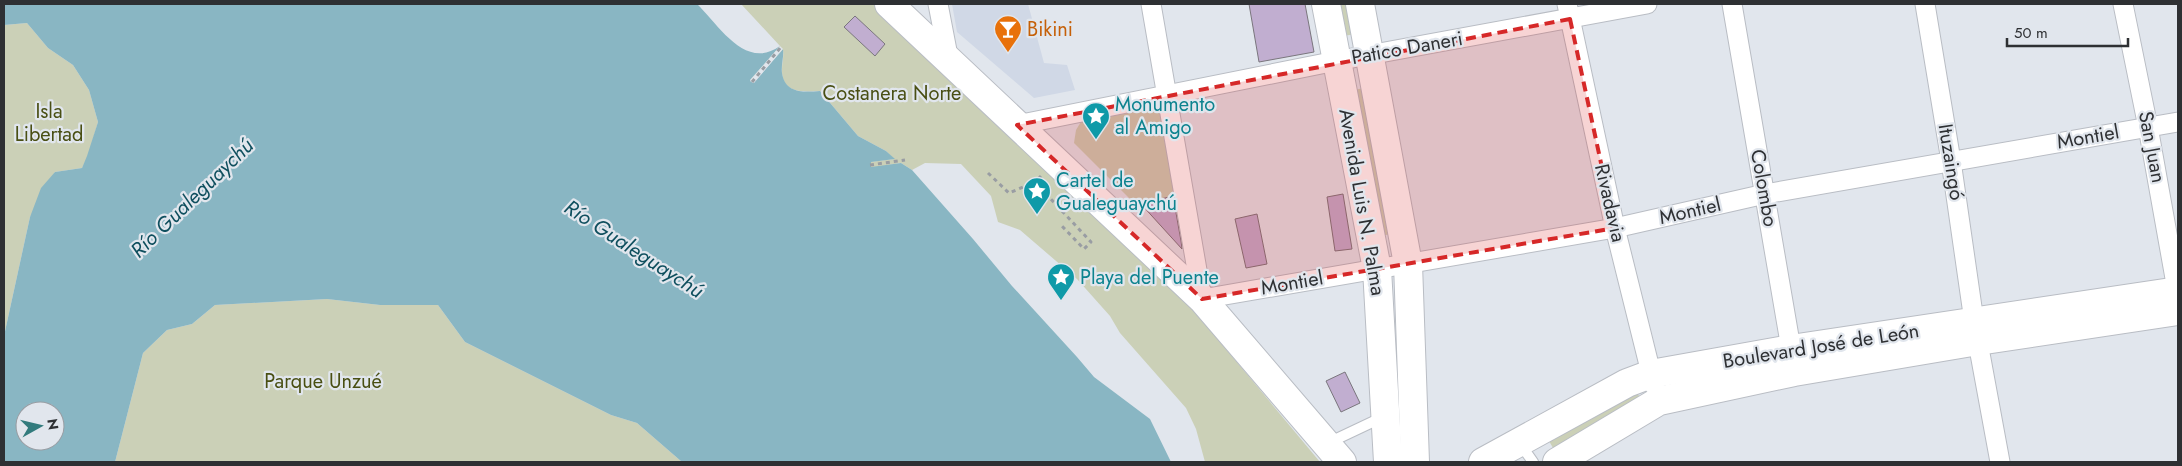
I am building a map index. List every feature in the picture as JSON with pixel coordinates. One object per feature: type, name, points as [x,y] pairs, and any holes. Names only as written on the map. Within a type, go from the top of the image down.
[{"type":"main road","points":[[889,4],[1202,299],[1340,457]]},
{"type":"main road","name":"Avenida Luis N. Palma","points":[[1326,4],[1377,269],[1388,462]]},
{"type":"main road","name":"Avenida Luis N. Palma","points":[[1360,4],[1408,264],[1415,462]]},
{"type":"main road","name":"Boulevard José de León","points":[[1483,462],[1526,452],[1627,382],[1651,374],[1793,361],[1976,331],[2178,292]]},
{"type":"main road","name":"Boulevard José de León","points":[[1976,331],[2178,311]]},
{"type":"main road","name":"Boulevard José de León","points":[[1557,462],[1659,401],[1793,361]]},
{"type":"street","points":[[938,4],[948,61]]},
{"type":"street","points":[[1151,4],[1202,299]]},
{"type":"street","name":"Patico Daneri","points":[[1017,125],[1370,55],[1569,11],[1647,4]]},
{"type":"street","name":"Colombo","points":[[1732,4],[1793,361]]},
{"type":"street","name":"Ituzaingó","points":[[1925,4],[1976,331],[2000,462]]},
{"type":"street","name":"San Juan","points":[[2123,4],[2148,126],[2178,292]]},
{"type":"street","name":"Rivadavia","points":[[1569,11],[1615,228],[1659,401]]},
{"type":"street","name":"Montiel","points":[[1202,299],[1615,228],[1765,194],[2178,122]]},
{"type":"lane","points":[[1340,457],[1386,416]]},
{"type":"path","points":[[752,82],[781,47]]},
{"type":"path","points":[[870,165],[906,160]]},
{"type":"path","points":[[988,173],[1009,193],[1035,182],[1042,176]]},
{"type":"path","points":[[1035,182],[1091,242],[1084,249],[1060,224]]},
{"type":"highlighted area","points":[[1570,19],[1615,228],[1202,299],[1017,125]]},
{"type":"shaded area","points":[[952,4],[1028,4],[1044,63],[1067,65],[1075,90],[1034,98],[957,32]]},
{"type":"green space","name":"Costanera Norte","points":[[741,4],[873,4],[1176,289],[1320,462],[1205,462],[1196,429],[1186,408],[1120,333],[1110,316],[1077,279],[1020,230],[998,222],[991,196],[961,164],[925,163],[912,170],[901,163],[871,168],[870,162],[894,159],[886,151],[858,136],[820,91],[800,91],[789,87],[783,77],[783,50],[750,81],[780,46]]},
{"type":"green space","points":[[1337,4],[1350,4],[1356,34],[1343,36]]},
{"type":"green space","name":"Isla Libertad","points":[[27,23],[48,48],[73,65],[89,90],[98,122],[88,156],[82,168],[55,172],[30,217],[4,336],[4,25]]},
{"type":"green space","points":[[1365,88],[1392,234],[1379,236],[1353,90]]},
{"type":"green space","points":[[1152,107],[1161,113],[1176,195],[1136,205],[1074,143],[1076,130],[1082,120]]},
{"type":"green space","name":"Parque Unzué","points":[[327,299],[380,305],[438,305],[465,342],[611,415],[637,423],[682,462],[115,462],[143,353],[167,330],[192,324],[215,305]]},
{"type":"green space","points":[[1634,389],[1642,400],[1556,453],[1549,441]]},
{"type":"water","name":"Río Gualeguaychú","points":[[4,4],[697,4],[724,33],[744,49],[755,53],[767,52],[780,46],[750,80],[754,83],[783,49],[782,73],[787,85],[796,90],[820,91],[858,136],[886,151],[895,159],[871,162],[871,167],[901,163],[912,170],[1094,377],[1150,419],[1171,462],[682,462],[637,423],[611,415],[465,342],[438,305],[380,305],[327,299],[215,305],[192,324],[167,330],[143,353],[115,462],[4,462],[4,336],[30,217],[41,188],[55,172],[82,168],[98,122],[89,90],[73,65],[48,48],[27,23],[4,25]]},
{"type":"pier","points":[[780,46],[783,49],[753,83],[750,81]]},
{"type":"building","points":[[1249,4],[1305,4],[1314,52],[1259,62]]},
{"type":"building","points":[[855,16],[885,44],[875,56],[844,27]]},
{"type":"building","points":[[1343,194],[1352,249],[1335,251],[1327,197]]},
{"type":"building","points":[[1173,196],[1181,241],[1182,249],[1141,204]]},
{"type":"building","points":[[1257,214],[1267,264],[1246,268],[1235,219]]},
{"type":"building","points":[[1345,372],[1360,403],[1341,412],[1326,381]]},
{"type":"place","name":"Bikini","points":[[1008,53]]},
{"type":"place","name":"Monumento al Amigo","points":[[1096,140]]},
{"type":"place","name":"Cartel de Gualeguaychú","points":[[1037,215]]},
{"type":"place","name":"Playa del Puente","points":[[1061,301]]}]
